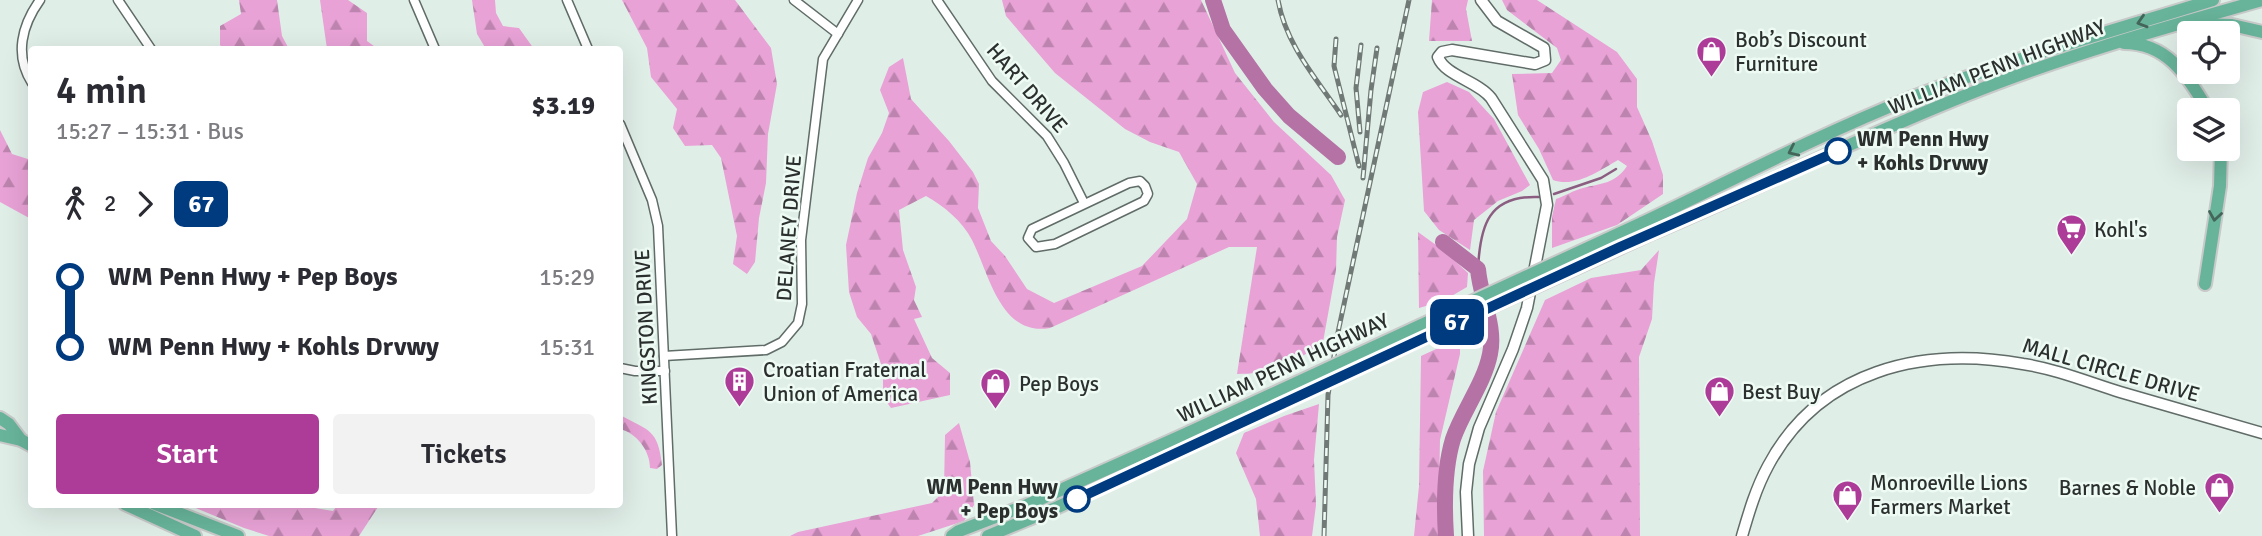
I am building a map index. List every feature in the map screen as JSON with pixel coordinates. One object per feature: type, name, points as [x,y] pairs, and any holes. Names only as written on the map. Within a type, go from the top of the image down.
[{"type":"highway","name":"WILLIAM PENN HIGHWAY","points":[[952,536],[1193,437],[1645,229],[1807,144],[1914,97],[1994,67],[2213,0]]},
{"type":"highway","name":"WILLIAM PENN HIGHWAY","points":[[1645,229],[1775,180],[1933,108],[2036,68],[2262,0]]},
{"type":"highway","points":[[2170,26],[2220,24],[2262,33]]},
{"type":"highway","points":[[2109,44],[2142,45],[2168,56],[2184,73],[2200,98]]},
{"type":"highway","points":[[2204,284],[2220,186],[2221,161]]},
{"type":"highway","points":[[0,418],[26,443]]},
{"type":"highway","points":[[0,435],[26,443]]},
{"type":"highway","name":"WILLIAM PENN HIGHWAY","points":[[988,536],[1069,502],[1193,437]]},
{"type":"highway","points":[[134,508],[195,536]]},
{"type":"highway","points":[[165,508],[238,536]]},
{"type":"street","points":[[28,73],[22,58],[21,40],[30,14],[40,0]]},
{"type":"street","points":[[118,0],[149,46]]},
{"type":"street","points":[[414,0],[434,46]]},
{"type":"street","points":[[567,0],[587,46]]},
{"type":"street","points":[[794,0],[838,34]]},
{"type":"street","name":"DELANEY DRIVE","points":[[664,356],[766,350],[782,342],[798,323],[802,304],[801,240],[823,59],[858,0]]},
{"type":"street","name":"HART DRIVE","points":[[937,0],[992,81],[1047,136],[1084,203]]},
{"type":"street","points":[[1468,536],[1465,492],[1469,464],[1479,428],[1513,349],[1527,308],[1547,205],[1542,180],[1491,98],[1480,87],[1446,68],[1439,61],[1438,57],[1442,52],[1452,50],[1535,64],[1545,61],[1544,48],[1497,21],[1481,0]]},
{"type":"street","name":"KINGSTON DRIVE","points":[[623,131],[657,217],[672,536]]},
{"type":"street","points":[[1140,181],[1148,194],[1144,201],[1055,244],[1036,247],[1028,238],[1032,229],[1084,203],[1129,183],[1140,181]]},
{"type":"street","name":"MALL CIRCLE DRIVE","points":[[1742,536],[1760,482],[1792,429],[1813,408],[1849,383],[1900,365],[1926,360],[1967,358],[2027,364],[2262,433]]},
{"type":"street","points":[[623,369],[665,371]]},
{"type":"green space","points":[[239,0],[277,0],[282,36],[287,46],[221,46],[220,26],[241,14]]},
{"type":"green space","points":[[320,0],[348,0],[367,13],[367,41],[374,46],[327,46]]},
{"type":"green space","points":[[472,0],[495,0],[496,13],[503,26],[519,28],[532,46],[484,46],[477,34]]},
{"type":"green space","points":[[622,0],[735,0],[771,48],[777,84],[768,134],[766,183],[759,218],[755,262],[747,274],[733,264],[737,236],[721,158],[712,145],[685,146],[673,128],[677,109],[651,77],[647,48]]},
{"type":"green space","points":[[1002,0],[1201,0],[1235,73],[1274,122],[1331,175],[1345,200],[1337,237],[1336,270],[1323,342],[1283,367],[1237,374],[1257,247],[1229,247],[1050,328],[1033,328],[1019,323],[999,300],[968,233],[952,215],[926,196],[899,210],[903,250],[916,287],[914,300],[922,317],[914,319],[932,358],[950,373],[950,395],[891,408],[883,397],[883,370],[871,334],[857,317],[849,292],[846,245],[868,158],[882,133],[889,113],[880,90],[889,67],[903,58],[911,99],[949,141],[979,184],[978,208],[991,241],[1005,256],[1027,289],[1054,303],[1142,266],[1187,219],[1197,184],[1179,152],[1150,142],[1125,129],[1055,73],[1006,16]]},
{"type":"green space","points":[[1432,0],[1468,0],[1466,9],[1472,41],[1429,41]]},
{"type":"green space","points":[[1502,0],[1537,0],[1617,52],[1637,79],[1637,107],[1663,175],[1663,194],[1617,225],[1552,248],[1552,217],[1556,199],[1613,180],[1627,166],[1618,160],[1578,180],[1553,180],[1539,149],[1518,115],[1512,74],[1552,73],[1561,60],[1557,48],[1507,10]]},
{"type":"green space","points":[[1447,82],[1469,92],[1494,119],[1530,185],[1498,201],[1474,220],[1470,250],[1439,230],[1424,211],[1418,112],[1423,92]]},
{"type":"green space","points":[[0,130],[12,154],[28,159],[28,217],[0,202]]},
{"type":"green space","points":[[1418,232],[1468,273],[1467,287],[1443,301],[1419,308]]},
{"type":"green space","points":[[1659,250],[1652,319],[1639,357],[1640,536],[1484,536],[1483,471],[1496,412],[1545,300],[1591,278],[1641,270]]},
{"type":"green space","points":[[1460,338],[1460,354],[1440,440],[1438,536],[1414,536],[1419,486],[1421,356]]},
{"type":"green space","points":[[1319,404],[1314,460],[1316,505],[1312,536],[1260,536],[1256,499],[1236,453],[1244,433]]},
{"type":"green space","points":[[623,417],[645,428],[658,444],[662,465],[657,469],[650,468],[645,449],[637,438],[623,430]]},
{"type":"green space","points":[[959,423],[970,462],[974,505],[964,521],[918,536],[790,536],[932,503],[944,491],[945,435]]},
{"type":"green space","points":[[196,508],[315,508],[333,511],[335,508],[377,508],[359,536],[269,536]]},
{"type":"waterway","points":[[1213,0],[1223,30],[1265,89],[1289,116],[1338,157]]},
{"type":"waterway","points":[[1554,194],[1601,178],[1616,169]]},
{"type":"waterway","points":[[1478,269],[1481,239],[1490,216],[1508,201],[1539,197]]},
{"type":"waterway","points":[[1443,242],[1478,269],[1491,332],[1487,365],[1457,428],[1450,451],[1445,487],[1446,536]]},
{"type":"railway","points":[[1278,0],[1295,46],[1341,115]]},
{"type":"railway","points":[[1324,536],[1328,395],[1337,337],[1409,0]]},
{"type":"railway","points":[[1336,39],[1334,66],[1359,166]]},
{"type":"railway","points":[[1360,132],[1356,88],[1361,45]]},
{"type":"railway","points":[[1363,178],[1377,48]]},
{"type":"bus line","name":"67","points":[[1077,499],[1620,247],[1838,151]]},
{"type":"place","name":"Bob’s Discount Furniture","points":[[1712,79]]},
{"type":"place","name":"WM Penn Hwy + Kohls Drvwy","points":[[1838,151]]},
{"type":"place","name":"Kohl's","points":[[2071,257]]},
{"type":"place","name":"Croatian Fraternal Union of America","points":[[740,409]]},
{"type":"place","name":"Pep Boys","points":[[996,411]]},
{"type":"place","name":"Best Buy","points":[[1719,419]]},
{"type":"place","name":"WM Penn Hwy + Pep Boys","points":[[1077,499]]},
{"type":"place","name":"Barnes & Noble","points":[[2219,515]]},
{"type":"place","name":"Monroeville Lions Farmers Market","points":[[1847,522]]}]
